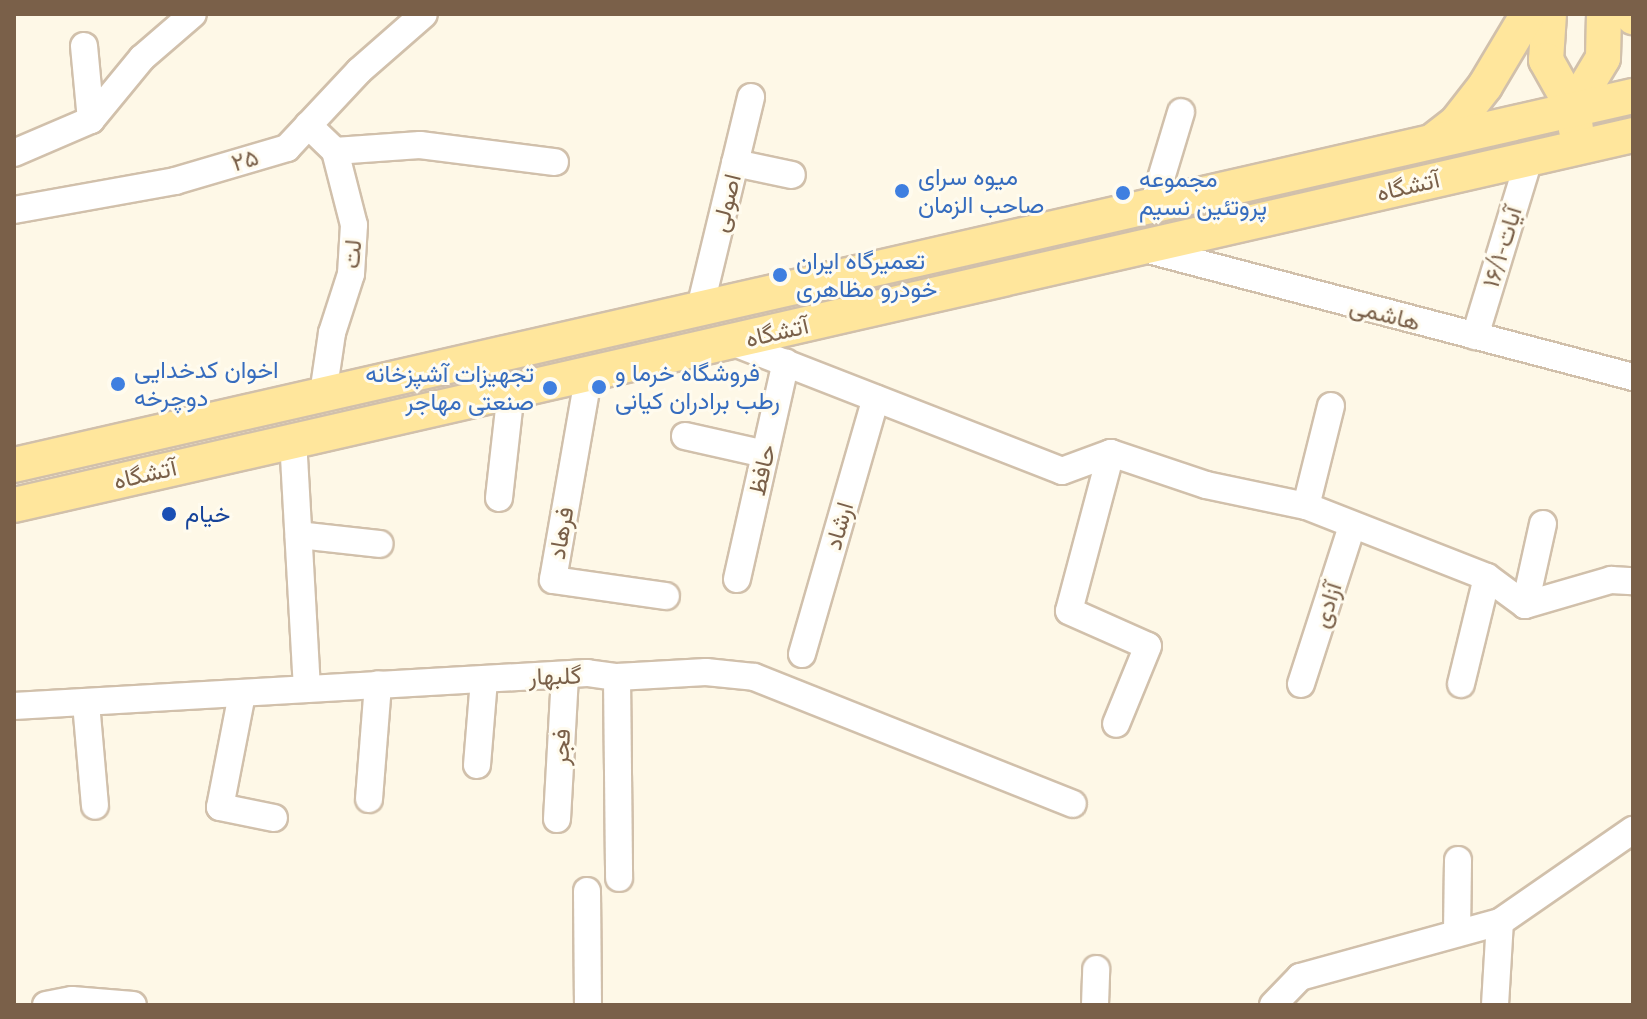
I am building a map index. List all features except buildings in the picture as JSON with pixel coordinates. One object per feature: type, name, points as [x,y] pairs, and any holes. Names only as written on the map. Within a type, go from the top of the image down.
[{"type":"main road","points":[[1431,143],[1457,122],[1485,86],[1528,14]]},
{"type":"main road","points":[[1549,14],[1546,60],[1573,108],[1579,148]]},
{"type":"main road","points":[[1573,108],[1603,58],[1604,14]]},
{"type":"main road","name":"آتشگاه","points":[[14,465],[1633,96]]},
{"type":"main road","name":"آتشگاه","points":[[14,505],[293,439],[734,343],[1633,135]]},
{"type":"street","points":[[14,153],[91,120],[142,58],[193,14]]},
{"type":"street","name":"۲۵","points":[[14,210],[175,181],[287,148],[424,14]]},
{"type":"street","points":[[84,46],[91,120]]},
{"type":"street","name":"اصولی","points":[[700,308],[751,97]]},
{"type":"street","points":[[1153,205],[1181,112]]},
{"type":"street","points":[[308,125],[335,151],[420,145],[555,162]]},
{"type":"street","name":"لت","points":[[323,394],[332,333],[351,274],[354,237],[335,151]]},
{"type":"street","name":"۱۶/۱-آیات","points":[[1475,336],[1529,159]]},
{"type":"street","points":[[735,163],[792,175]]},
{"type":"street","name":"هاشمی","points":[[1139,247],[1633,377]]},
{"type":"street","points":[[734,343],[1062,471],[1111,453],[1206,485],[1306,506],[1487,577],[1525,605]]},
{"type":"street","name":"حافظ","points":[[737,579],[786,362]]},
{"type":"street","name":"فرهاد","points":[[589,373],[553,580],[666,596]]},
{"type":"street","points":[[499,498],[511,391]]},
{"type":"street","name":"ارشاد","points":[[802,654],[876,398]]},
{"type":"street","points":[[1306,506],[1331,406]]},
{"type":"street","points":[[685,436],[765,454]]},
{"type":"street","points":[[293,439],[307,689]]},
{"type":"street","points":[[1111,453],[1069,611],[1148,646],[1116,724]]},
{"type":"street","points":[[1525,605],[1543,524]]},
{"type":"street","name":"آزادی","points":[[1301,684],[1352,526]]},
{"type":"street","points":[[299,535],[380,544]]},
{"type":"street","points":[[1461,684],[1487,577]]},
{"type":"street","points":[[1525,605],[1611,580],[1633,581]]},
{"type":"street","name":"گلبهار","points":[[14,706],[378,684],[706,672],[754,677],[1073,804]]},
{"type":"street","name":"فجر","points":[[557,819],[565,675]]},
{"type":"street","points":[[617,677],[619,878]]},
{"type":"street","points":[[477,765],[484,679]]},
{"type":"street","points":[[369,799],[378,684]]},
{"type":"street","points":[[242,694],[220,807],[274,818]]},
{"type":"street","points":[[86,703],[95,806]]},
{"type":"street","points":[[1273,1005],[1300,977],[1500,922],[1633,830]]},
{"type":"street","points":[[1457,933],[1458,860]]},
{"type":"street","points":[[587,891],[588,1005]]},
{"type":"street","points":[[1495,1005],[1500,922]]},
{"type":"street","points":[[1095,1005],[1096,969]]},
{"type":"street","points":[[46,1005],[72,1000],[133,1005]]},
{"type":"place","name":"میوه سرای صاحب الزمان","points":[[902,191]]},
{"type":"place","name":"مجموعه پروتئین نسیم","points":[[1123,193]]},
{"type":"place","name":"تعمیرگاه ایران خودرو مظاهری","points":[[780,275]]},
{"type":"place","name":"اخوان کدخدایی دوچرخه","points":[[118,384]]},
{"type":"place","name":"فروشگاه خرما و رطب برادران کیانی","points":[[599,387]]},
{"type":"place","name":"تجهیزات آشپزخانه صنعتی مهاجر","points":[[550,388]]},
{"type":"place","name":"خیام","points":[[169,514]]}]
